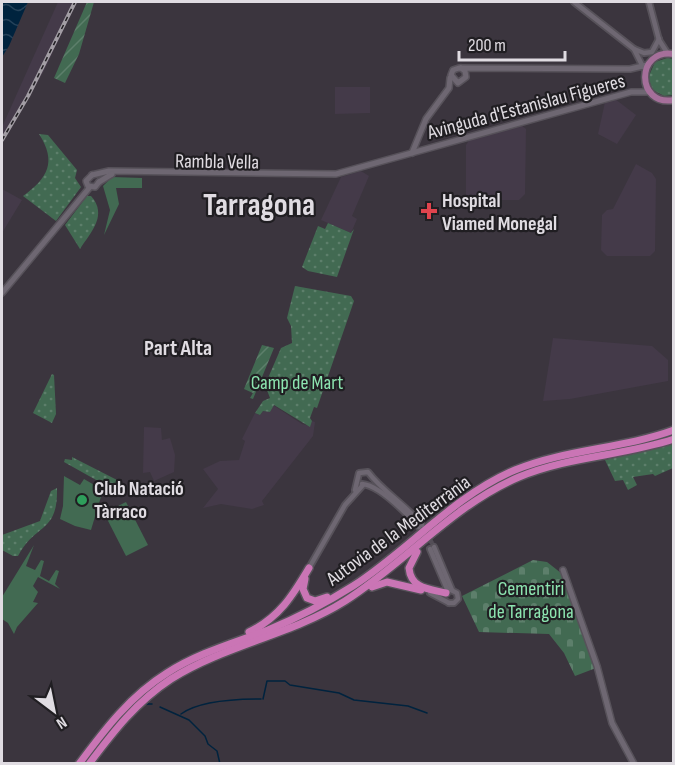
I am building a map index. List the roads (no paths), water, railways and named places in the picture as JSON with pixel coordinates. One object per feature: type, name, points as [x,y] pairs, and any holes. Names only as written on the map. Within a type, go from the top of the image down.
[{"type":"highway","name":"Autovia de la Mediterrània","points":[[79,764],[132,699],[168,672],[210,651],[306,613],[335,597],[371,573],[458,503],[500,477],[554,457],[629,443],[674,430]]},
{"type":"highway","name":"Autovia de la Mediterrània","points":[[89,764],[142,701],[172,679],[194,667],[309,620],[346,600],[399,562],[463,509],[504,484],[535,471],[674,439]]},
{"type":"highway","points":[[449,591],[417,585],[409,568],[415,554],[463,509]]},
{"type":"highway","points":[[309,568],[303,589],[307,598],[315,601],[371,573]]},
{"type":"highway","points":[[210,651],[256,629],[274,617],[291,598],[309,568]]},
{"type":"highway","points":[[346,600],[387,582],[421,590]]},
{"type":"main road","points":[[672,54],[656,56],[645,68],[644,80],[649,92],[659,99],[674,100]]},
{"type":"main road","points":[[451,74],[453,81],[463,82],[467,75],[461,68]]},
{"type":"main road","points":[[412,153],[426,119],[450,86],[451,74],[455,69],[645,68]]},
{"type":"main road","name":"Avinguda d'Estanislau Figueres","points":[[330,174],[338,175],[631,92],[649,92]]},
{"type":"main road","name":"Rambla Vella","points":[[92,175],[109,171],[330,174]]},
{"type":"main road","name":"Rambla Vella","points":[[99,182],[111,174],[338,175]]},
{"type":"main road","points":[[287,174],[338,175]]},
{"type":"main road","points":[[2,293],[90,187],[95,187],[99,182],[98,178],[92,175],[86,180],[90,187]]},
{"type":"main road","points":[[563,570],[597,666],[612,723],[634,764]]},
{"type":"street","points":[[574,2],[634,50],[645,68]]},
{"type":"street","points":[[649,2],[659,39],[672,54]]},
{"type":"street","points":[[634,50],[644,53],[652,51],[659,39]]},
{"type":"street","points":[[309,568],[335,520],[355,490],[359,473],[364,471],[409,510],[420,526],[399,507],[358,480]]},
{"type":"street","points":[[355,490],[371,479]]},
{"type":"street","points":[[432,548],[449,591],[446,599],[449,603]]},
{"type":"street","points":[[421,590],[437,595],[449,603],[454,603],[459,599],[457,593],[449,591]]},
{"type":"water","points":[[2,2],[28,2],[2,57]]},
{"type":"waterway","points":[[263,699],[267,681],[285,681],[290,685],[339,693],[354,700],[408,706],[427,713]]},
{"type":"waterway","points":[[181,714],[209,703],[261,699]]},
{"type":"waterway","points":[[144,704],[152,704]]},
{"type":"waterway","points":[[160,707],[189,720],[205,736],[208,744],[217,751],[220,764]]},
{"type":"tunnel","points":[[427,534],[434,547]]},
{"type":"railway","points":[[2,140],[28,96],[75,2]]},
{"type":"place","name":"Hospital Viamed Monegal","points":[[429,211]]},
{"type":"place","name":"Club Natació Tàrraco","points":[[82,500]]},
{"type":"district","name":"Tarragona","points":[[259,204]]},
{"type":"district","name":"Part Alta","points":[[178,347]]},
{"type":"park label","name":"Camp de Mart","points":[[297,382]]},
{"type":"park label","name":"Cementiri de Tarragona","points":[[531,600]]}]
